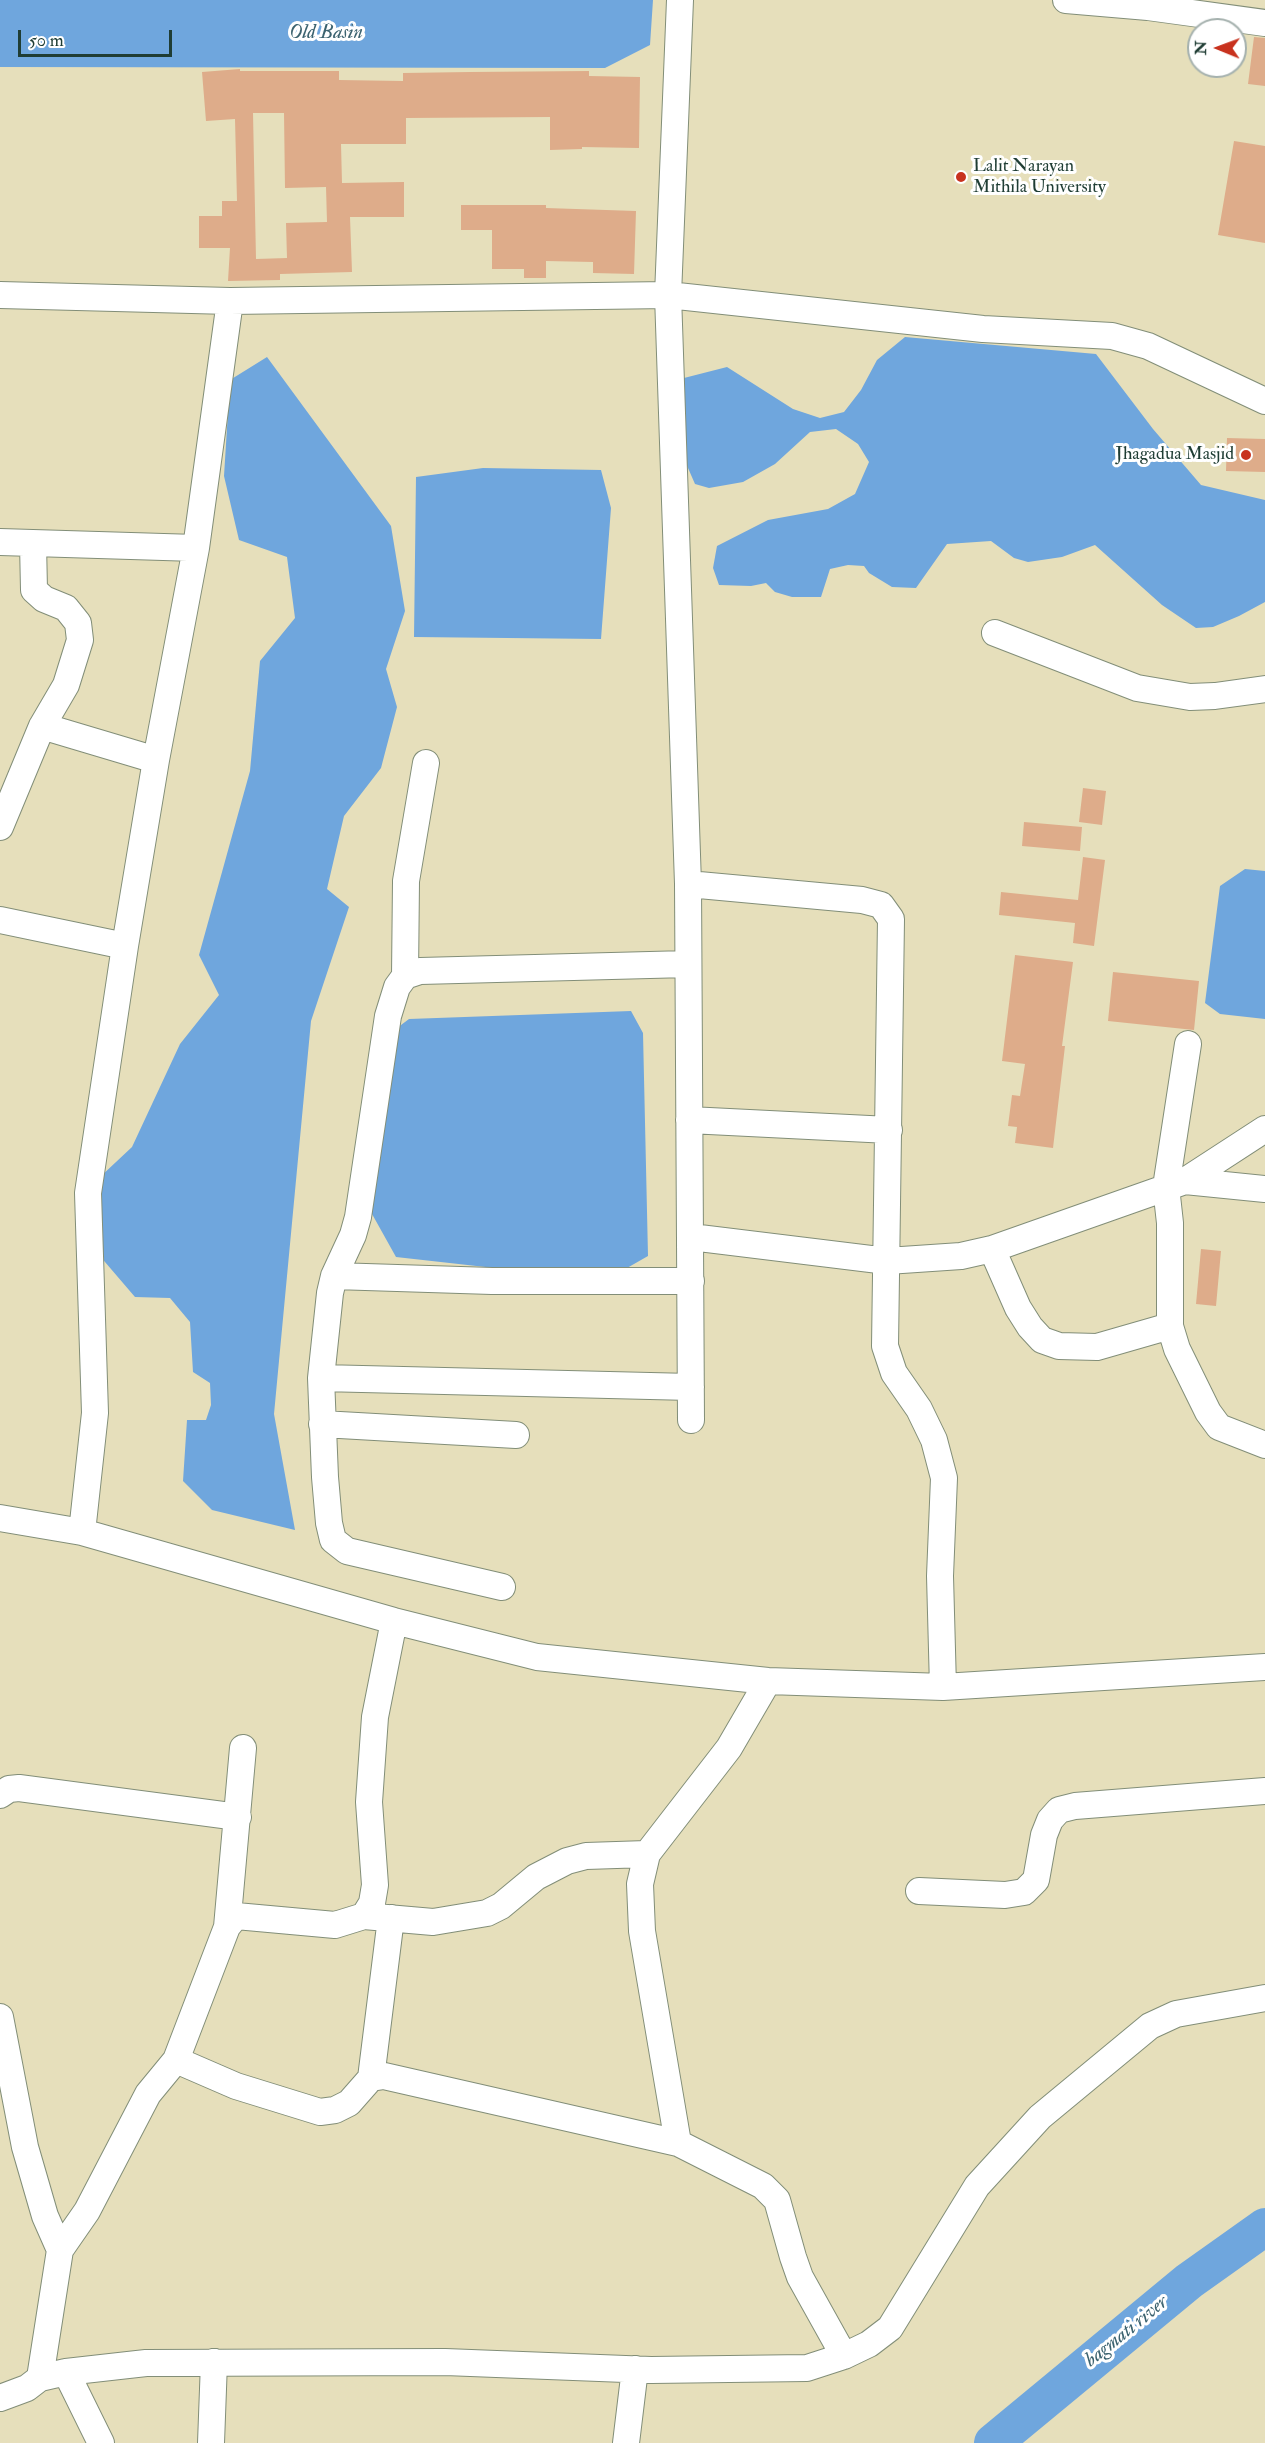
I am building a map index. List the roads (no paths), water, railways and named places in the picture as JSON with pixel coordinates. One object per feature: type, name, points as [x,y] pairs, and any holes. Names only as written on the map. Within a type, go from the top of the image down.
[{"type":"street","points":[[680,0],[668,295],[688,884],[691,1420]]},
{"type":"street","points":[[1066,0],[1148,7],[1265,23]]},
{"type":"street","points":[[0,296],[230,301],[668,295],[982,329],[1112,336],[1148,346],[1265,401]]},
{"type":"street","points":[[82,1532],[95,1413],[88,1193],[156,760],[196,548],[230,301]]},
{"type":"street","points":[[0,542],[196,548]]},
{"type":"street","points":[[0,827],[42,726],[66,685],[80,640],[78,622],[66,608],[44,599],[34,590],[33,543]]},
{"type":"street","points":[[995,633],[1137,688],[1190,697],[1265,689]]},
{"type":"street","points":[[42,726],[156,760]]},
{"type":"street","points":[[426,763],[406,881],[405,976],[397,987],[388,1016],[358,1217],[353,1235],[334,1276],[321,1378],[329,1523],[333,1540],[347,1551],[502,1587]]},
{"type":"street","points":[[688,884],[862,900],[881,905],[891,919],[885,1346],[894,1374],[919,1409],[934,1440],[944,1478],[940,1576],[944,1687]]},
{"type":"street","points":[[0,920],[125,946]]},
{"type":"street","points":[[405,976],[420,971],[688,964]]},
{"type":"street","points":[[1188,1044],[1175,1184],[1170,1326],[1177,1348],[1208,1412],[1219,1427],[1265,1445]]},
{"type":"street","points":[[689,1120],[889,1130]]},
{"type":"street","points":[[691,1237],[887,1261],[961,1256],[992,1249],[1175,1184],[1265,1129]]},
{"type":"street","points":[[1175,1184],[1265,1189]]},
{"type":"street","points":[[992,1249],[1018,1308],[1042,1340],[1059,1346],[1097,1347],[1170,1326]]},
{"type":"street","points":[[334,1276],[492,1281],[691,1281]]},
{"type":"street","points":[[321,1378],[691,1387]]},
{"type":"street","points":[[322,1424],[516,1435]]},
{"type":"street","points":[[0,1518],[82,1532],[394,1621],[537,1657],[768,1681],[944,1687],[1265,1667]]},
{"type":"street","points":[[364,1916],[372,1903],[375,1886],[369,1802],[375,1717],[394,1621]]},
{"type":"street","points":[[678,2143],[642,1931],[640,1884],[647,1854],[729,1748],[768,1681]]},
{"type":"street","points":[[40,2378],[60,2250],[87,2211],[148,2094],[176,2060],[227,1927],[243,1748]]},
{"type":"street","points":[[0,1795],[9,1789],[19,1788],[238,1816]]},
{"type":"street","points":[[920,1891],[1005,1895],[1024,1892],[1036,1880],[1044,1835],[1050,1820],[1059,1810],[1075,1806],[1265,1791]]},
{"type":"street","points":[[227,1927],[236,1916],[335,1925],[364,1916],[433,1922],[487,1913],[501,1906],[536,1876],[567,1861],[586,1856],[647,1854]]},
{"type":"street","points":[[370,2078],[391,1918]]},
{"type":"street","points":[[0,2398],[27,2388],[40,2378],[66,2372],[146,2363],[446,2362],[635,2368],[807,2368],[844,2356],[869,2344],[890,2328],[977,2186],[1040,2117],[1150,2026],[1176,2014],[1265,1998]]},
{"type":"street","points":[[0,2017],[25,2147],[45,2216],[60,2250]]},
{"type":"street","points":[[176,2060],[236,2086],[320,2112],[336,2110],[349,2103],[370,2078],[384,2076],[678,2143],[763,2186],[777,2200],[792,2257],[800,2277],[844,2356]]},
{"type":"street","points":[[211,2443],[214,2362]]},
{"type":"street","points":[[626,2443],[635,2368]]},
{"type":"street","points":[[66,2372],[101,2443]]},
{"type":"water","name":"Old Basin","points":[[0,0],[653,0],[650,45],[605,68],[0,67]]},
{"type":"water","points":[[905,337],[1096,354],[1153,429],[1201,485],[1265,500],[1265,602],[1213,627],[1196,628],[1162,605],[1095,545],[1062,557],[1028,562],[1014,558],[991,541],[947,544],[916,588],[892,587],[869,573],[864,566],[848,565],[830,569],[821,597],[792,597],[775,592],[766,583],[751,586],[719,585],[713,568],[717,546],[768,520],[828,509],[855,494],[869,462],[858,444],[836,429],[810,432],[775,464],[743,482],[709,488],[695,484],[681,452],[679,420],[684,378],[727,367],[793,409],[820,418],[844,412],[861,390],[877,360]]},
{"type":"water","points":[[267,357],[391,526],[405,611],[386,669],[397,707],[381,768],[344,816],[327,889],[349,907],[311,1021],[274,1414],[295,1530],[212,1510],[183,1481],[187,1420],[206,1420],[211,1405],[210,1383],[193,1372],[190,1322],[170,1298],[135,1297],[99,1255],[100,1177],[132,1147],[180,1044],[219,995],[199,955],[250,771],[260,661],[295,618],[287,557],[239,540],[224,476],[230,380]]},
{"type":"water","points":[[483,468],[601,470],[611,508],[601,639],[414,637],[416,477]]},
{"type":"water","points":[[1245,869],[1265,871],[1265,1019],[1220,1014],[1205,1003],[1220,886]]},
{"type":"water","points":[[631,1011],[643,1033],[648,1256],[627,1268],[530,1272],[396,1257],[367,1205],[397,1028],[409,1019]]},
{"type":"waterway","name":"bagmati river","points":[[993,2443],[1189,2281],[1265,2227]]},
{"type":"place","name":"Lalit Narayan Mithila University","points":[[961,177]]},
{"type":"place","name":"Jhagadua Masjid","points":[[1246,455]]}]
